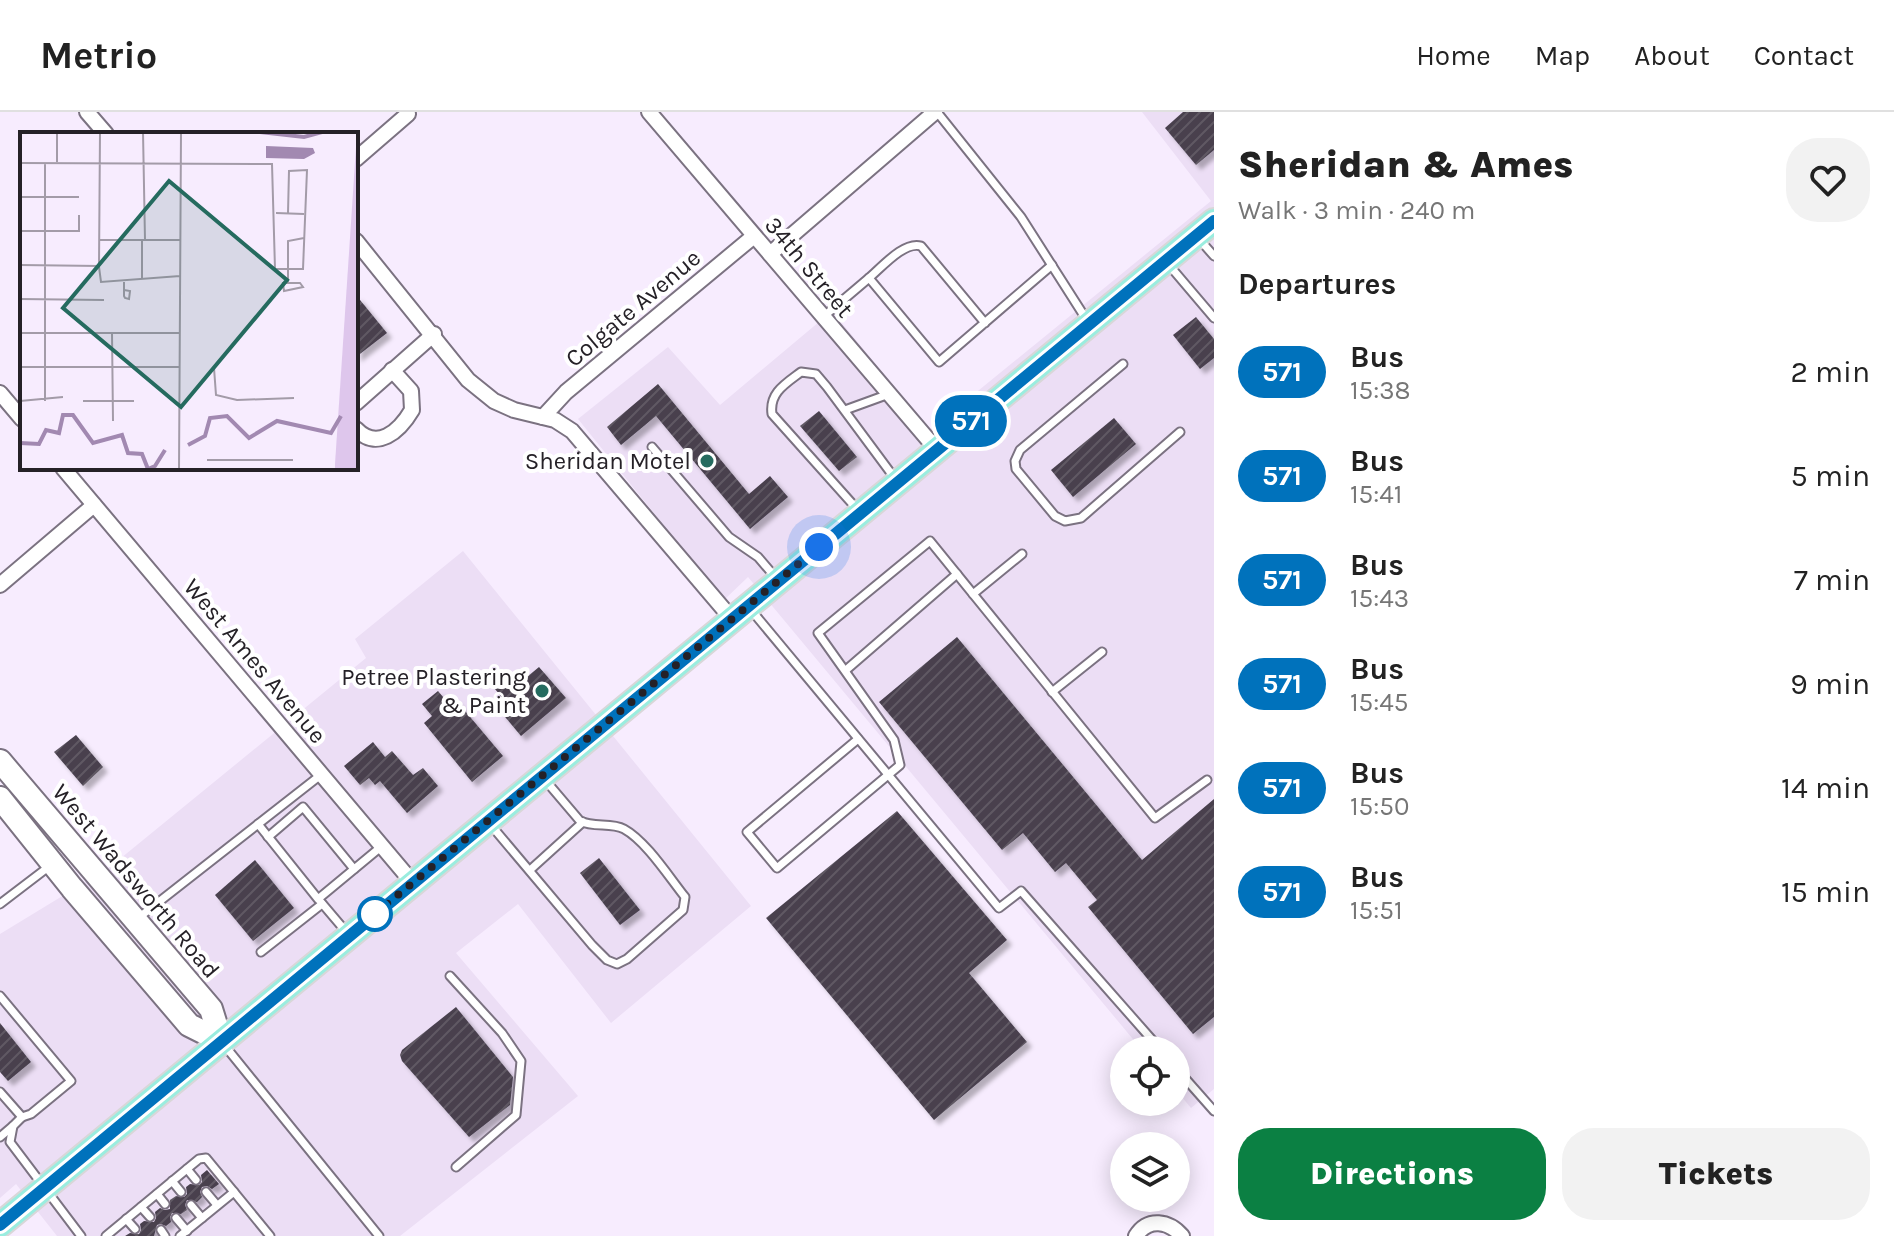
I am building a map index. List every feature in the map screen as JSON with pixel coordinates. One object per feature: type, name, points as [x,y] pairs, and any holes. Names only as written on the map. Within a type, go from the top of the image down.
[{"type":"main road","points":[[0,1225],[1205,228]]},
{"type":"main road","name":"West Wadsworth Road","points":[[0,761],[211,1009],[221,1041]]},
{"type":"main road","name":"West Wadsworth Road","points":[[0,798],[189,1025],[221,1041]]},
{"type":"street","points":[[87,112],[104,132]]},
{"type":"street","name":"34th Street","points":[[649,112],[937,450]]},
{"type":"street","points":[[770,254],[936,112]]},
{"type":"street","points":[[358,157],[408,113]]},
{"type":"street","name":"Colgate Avenue","points":[[543,417],[566,392],[754,236]]},
{"type":"street","points":[[358,243],[468,380],[494,401],[514,410],[555,420],[572,431],[740,612]]},
{"type":"street","points":[[358,401],[434,334]]},
{"type":"street","points":[[358,431],[375,441],[387,436],[412,410],[411,391],[392,370]]},
{"type":"street","points":[[0,393],[20,417]]},
{"type":"street","name":"West Ames Avenue","points":[[65,470],[413,883]]},
{"type":"street","points":[[0,585],[94,505]]},
{"type":"street","points":[[1136,1236],[1141,1228],[1158,1221],[1174,1227],[1182,1236]]},
{"type":"lane","points":[[936,112],[1013,206],[1089,324]]},
{"type":"lane","points":[[1205,228],[1214,256]]},
{"type":"lane","points":[[823,317],[908,246],[916,244],[921,246],[985,323]]},
{"type":"lane","points":[[1165,261],[1214,318]]},
{"type":"lane","points":[[869,278],[939,362],[1052,265]]},
{"type":"lane","points":[[1123,364],[1020,450],[1015,461],[1016,469],[1055,516],[1065,521],[1081,518],[1180,432]]},
{"type":"lane","points":[[860,513],[772,414],[770,403],[777,391],[801,372],[816,374],[898,482]]},
{"type":"lane","points":[[845,410],[889,394]]},
{"type":"lane","points":[[652,447],[729,537],[758,557],[778,581]]},
{"type":"lane","points":[[858,739],[747,832],[777,868],[900,765],[894,740],[818,633],[930,541],[1155,818],[1207,780]]},
{"type":"lane","points":[[973,594],[1022,554]]},
{"type":"lane","points":[[846,670],[957,574]]},
{"type":"lane","points":[[740,612],[858,739],[999,908],[1021,891],[1149,1036]]},
{"type":"lane","points":[[1052,692],[1102,652]]},
{"type":"lane","points":[[135,920],[322,774]]},
{"type":"lane","points":[[488,821],[607,960],[617,964],[627,959],[683,910],[685,897],[641,844],[624,829],[583,822],[542,776]]},
{"type":"lane","points":[[268,837],[303,807],[354,869]]},
{"type":"lane","points":[[530,870],[583,822]]},
{"type":"lane","points":[[258,824],[349,936]]},
{"type":"lane","points":[[261,952],[382,846]]},
{"type":"lane","points":[[0,904],[53,864]]},
{"type":"lane","points":[[450,976],[502,1033],[521,1061],[516,1115],[456,1167]]},
{"type":"lane","points":[[0,996],[71,1081],[0,1137]]},
{"type":"lane","name":"West Wadsworth Road","points":[[221,1041],[379,1236]]},
{"type":"lane","points":[[1190,1084],[1214,1111]]},
{"type":"lane","points":[[0,1092],[22,1117]]},
{"type":"lane","points":[[13,1126],[10,1142],[81,1236]]},
{"type":"lane","points":[[106,1236],[199,1159],[206,1158],[270,1236]]},
{"type":"lane","points":[[187,1169],[196,1180]]},
{"type":"lane","points":[[172,1181],[181,1192]]},
{"type":"lane","points":[[206,1192],[217,1205]]},
{"type":"lane","points":[[176,1218],[184,1233],[234,1192]]},
{"type":"lane","points":[[157,1194],[165,1204]]},
{"type":"lane","points":[[191,1205],[202,1218]]},
{"type":"lane","points":[[141,1207],[150,1217]]},
{"type":"lane","points":[[126,1219],[135,1229]]},
{"type":"shaded area","points":[[1142,112],[1214,112],[1214,1089],[1191,1108],[1190,1036],[1130,1036],[748,577],[724,600],[578,419],[668,347],[720,405],[832,311],[930,430],[1211,201]]},
{"type":"shaded area","points":[[463,551],[751,906],[611,1023],[518,904],[456,953],[578,1096],[400,1236],[57,1236],[16,1184],[0,1198],[0,934],[110,867],[366,658],[355,639]]},
{"type":"building","points":[[1183,112],[1214,112],[1214,150],[1196,165],[1165,128]]},
{"type":"building","points":[[358,297],[387,333],[358,355]]},
{"type":"building","points":[[1196,317],[1214,339],[1214,358],[1200,369],[1173,335]]},
{"type":"building","name":"Sheridan Motel","points":[[658,384],[749,494],[770,476],[788,497],[750,529],[656,416],[621,445],[607,427]]},
{"type":"building","points":[[819,411],[857,457],[839,471],[800,426]]},
{"type":"building","points":[[1114,418],[1136,444],[1073,497],[1051,470]]},
{"type":"building","points":[[957,637],[1142,860],[1214,799],[1214,1017],[1193,1034],[1088,907],[1097,900],[1066,863],[1055,872],[1023,833],[1002,850],[879,702]]},
{"type":"building","points":[[539,667],[566,698],[521,736],[501,712],[509,706],[495,689],[510,676],[517,685]]},
{"type":"building","points":[[438,691],[449,704],[455,699],[503,756],[472,782],[424,723],[432,716],[422,704]]},
{"type":"building","points":[[76,735],[103,767],[83,786],[54,752]]},
{"type":"building","points":[[373,742],[385,757],[392,751],[413,775],[423,768],[438,786],[407,813],[380,781],[375,785],[369,778],[360,785],[344,766]]},
{"type":"building","points":[[897,811],[1007,940],[969,973],[1027,1042],[934,1120],[766,918]]},
{"type":"building","points":[[599,858],[640,910],[620,925],[580,873]]},
{"type":"building","points":[[255,860],[294,908],[253,941],[215,895]]},
{"type":"building","points":[[456,1007],[513,1077],[510,1105],[469,1137],[400,1055],[402,1050]]},
{"type":"building","points":[[0,1023],[31,1062],[8,1081],[0,1072]]},
{"type":"building","points":[[207,1170],[219,1184],[212,1189],[202,1187],[202,1197],[197,1202],[187,1200],[187,1210],[181,1214],[172,1213],[171,1222],[166,1226],[157,1225],[154,1236],[125,1236],[139,1234],[140,1224],[144,1221],[154,1222],[155,1212],[160,1208],[170,1209],[170,1200],[176,1196],[184,1197],[190,1184],[199,1185],[201,1175]]},
{"type":"bus line","name":"571","points":[[0,1225],[1214,221]]},
{"type":"place","name":"Sheridan Motel","points":[[707,461]]},
{"type":"place","name":"Petree Plastering & Paint","points":[[542,691]]},
{"type":"route","points":[[375,914],[370,918],[819,547]]}]
